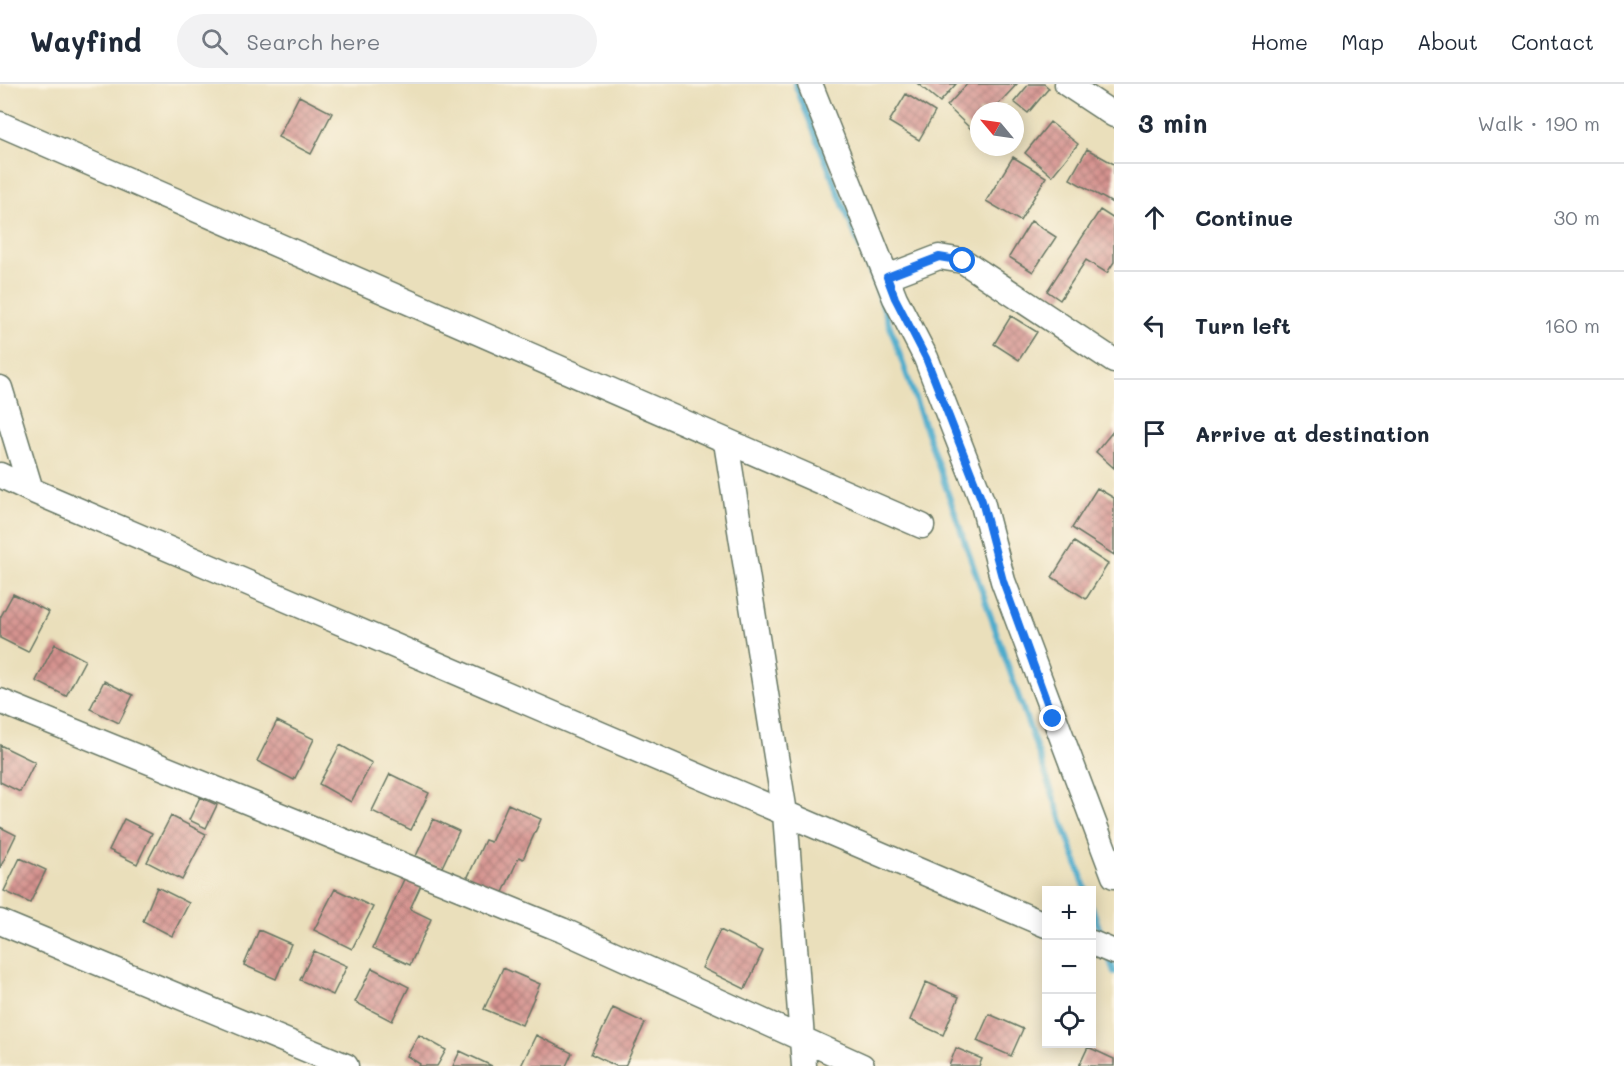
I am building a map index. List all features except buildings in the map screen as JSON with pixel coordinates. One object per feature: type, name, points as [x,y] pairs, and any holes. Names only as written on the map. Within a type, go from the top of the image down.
[{"type":"street","points":[[810,84],[895,298],[926,358],[982,501],[1003,581],[1114,876]]},
{"type":"street","points":[[1067,84],[1114,115]]},
{"type":"street","points":[[0,124],[922,526]]},
{"type":"street","points":[[887,277],[939,257],[963,261],[1114,362]]},
{"type":"street","points":[[0,388],[31,490]]},
{"type":"street","points":[[726,442],[785,813],[804,1066]]},
{"type":"street","points":[[0,475],[1042,923]]},
{"type":"street","points":[[0,701],[562,930],[862,1066]]},
{"type":"street","points":[[0,922],[346,1066]]},
{"type":"waterway","points":[[795,84],[878,292],[1085,886]]},
{"type":"waterway","points":[[1096,919],[1103,940]]},
{"type":"waterway","points":[[1109,958],[1114,972]]},
{"type":"route","points":[[963,261],[939,257],[887,277],[895,298],[926,358],[982,501],[1003,581],[1053,719]]}]
